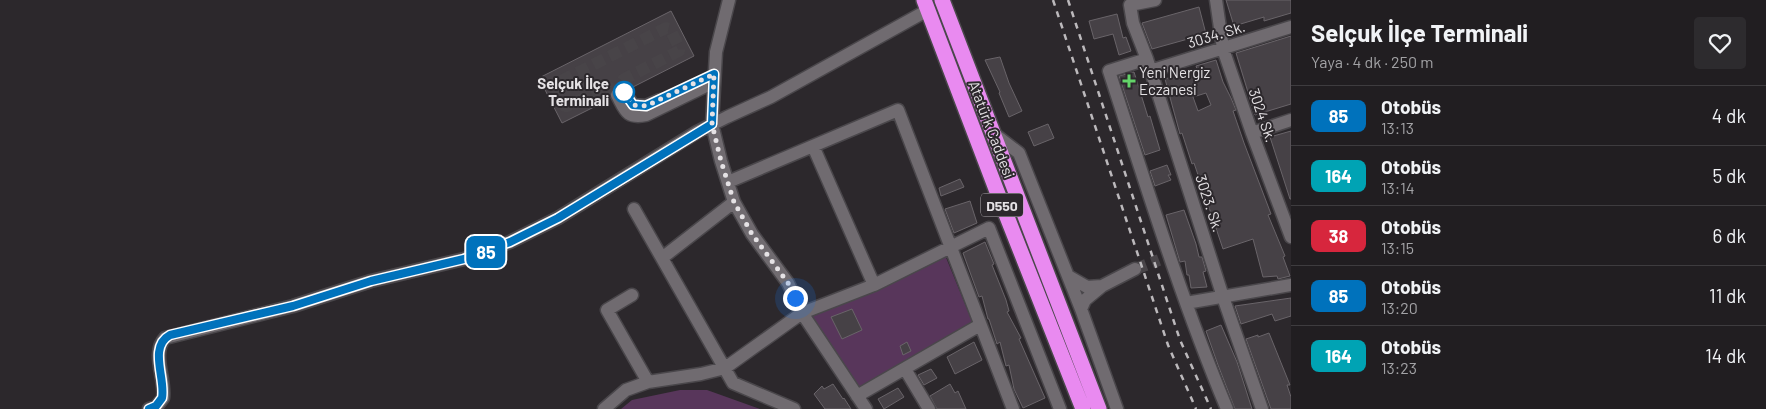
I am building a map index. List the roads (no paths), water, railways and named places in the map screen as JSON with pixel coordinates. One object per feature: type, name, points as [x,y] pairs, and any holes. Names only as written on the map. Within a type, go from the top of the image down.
[{"type":"highway","name":"Atatürk Caddesi","points":[[942,0],[1099,409]]},
{"type":"highway","name":"Atatürk Caddesi","points":[[926,5],[1083,409]]},
{"type":"street","points":[[728,0],[716,52],[712,124],[734,202],[752,234],[788,283],[802,313],[866,409]]},
{"type":"street","name":"3023. Sk.","points":[[1155,0],[1130,5],[1133,24],[1149,65],[1223,297],[1262,409]]},
{"type":"street","name":"3024 Sk.","points":[[1216,0],[1223,49],[1291,237]]},
{"type":"street","points":[[149,409],[156,406],[162,398],[159,349],[162,341],[170,335],[293,306],[371,281],[464,259],[510,242],[558,218],[712,124],[771,97],[926,5]]},
{"type":"street","name":"3034. Sk.","points":[[1186,303],[1164,258],[1109,71],[1149,65],[1223,49],[1291,27]]},
{"type":"street","points":[[620,93],[633,105],[646,106],[714,78]]},
{"type":"street","points":[[728,182],[898,110],[1013,409]]},
{"type":"street","points":[[1252,133],[1291,120]]},
{"type":"street","points":[[993,133],[1019,152],[1081,310],[1117,409]]},
{"type":"street","points":[[813,146],[874,284]]},
{"type":"street","points":[[662,258],[734,202]]},
{"type":"street","points":[[634,209],[732,383],[794,409]]},
{"type":"street","points":[[604,409],[626,390],[648,382],[701,374],[725,368],[802,313],[874,284],[989,228],[1060,409]]},
{"type":"street","points":[[1081,310],[1085,300],[1102,286],[1135,269]]},
{"type":"street","points":[[1068,276],[1087,287],[1102,286]]},
{"type":"street","points":[[1226,409],[1186,303],[1291,285]]},
{"type":"street","points":[[632,295],[607,310],[648,382]]},
{"type":"street","points":[[858,396],[980,325]]},
{"type":"street","points":[[905,369],[929,409]]},
{"type":"tunnel","points":[[617,95],[608,87],[565,106],[555,86],[559,82],[666,28],[670,29],[679,47],[679,51],[624,79],[621,83],[624,92]]},
{"type":"tunnel","points":[[1135,269],[1159,260]]},
{"type":"railway","points":[[1053,0],[1168,345],[1196,409]]},
{"type":"railway","points":[[1068,0],[1180,340],[1211,409]]},
{"type":"place","name":"Yeni Nergiz Eczanesi","points":[[1129,81]]},
{"type":"place","name":"Selçuk İlçe Terminali","points":[[624,92]]}]
